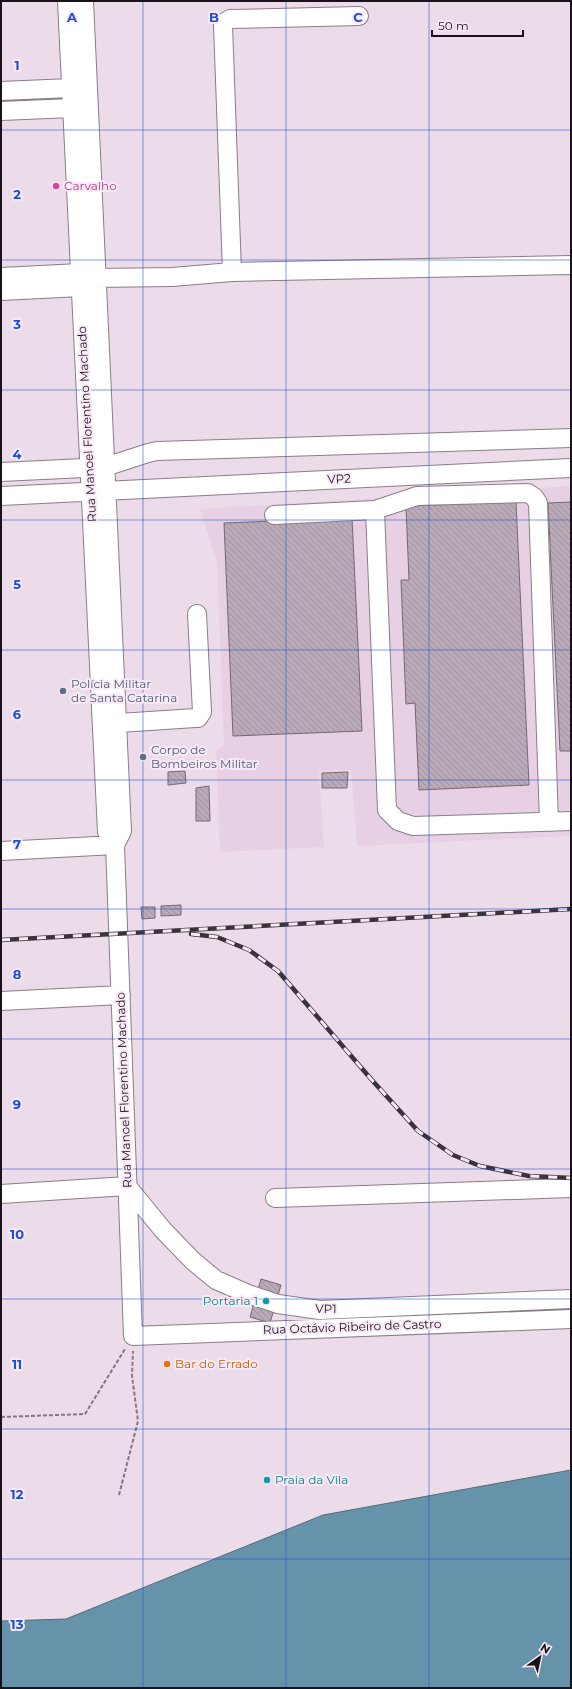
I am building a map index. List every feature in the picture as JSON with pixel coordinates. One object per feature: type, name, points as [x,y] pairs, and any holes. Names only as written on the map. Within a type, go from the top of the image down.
[{"type":"street","name":"Rua Manoel Florentino Machado","points":[[67,1],[72,108],[86,280],[97,468],[109,724],[122,831],[114,845],[133,1336]]},
{"type":"street","name":"Rua Manoel Florentino Machado","points":[[84,1],[86,280]]},
{"type":"street","points":[[232,272],[223,26],[225,22],[230,19],[359,16]]},
{"type":"street","points":[[1,91],[71,88]]},
{"type":"street","points":[[1,111],[72,108]]},
{"type":"street","points":[[1,277],[86,280],[232,272],[571,265]]},
{"type":"street","points":[[1,291],[86,280]]},
{"type":"street","points":[[1,472],[97,468],[157,451],[571,438]]},
{"type":"street","name":"VP2","points":[[1,496],[571,468]]},
{"type":"street","points":[[274,515],[375,510],[417,496],[528,493],[534,497],[538,503],[549,822]]},
{"type":"street","points":[[375,510],[387,810],[398,821],[413,826],[571,821]]},
{"type":"street","points":[[109,724],[194,718],[200,715],[202,712],[197,614]]},
{"type":"street","points":[[1,851],[114,845]]},
{"type":"street","points":[[1,1001],[121,996]]},
{"type":"street","points":[[1,1194],[127,1186]]},
{"type":"street","name":"VP1","points":[[127,1186],[168,1235],[193,1261],[216,1280],[248,1294],[278,1304],[320,1310],[571,1298]]},
{"type":"street","points":[[275,1198],[571,1188]]},
{"type":"street","name":"Rua Octávio Ribeiro de Castro","points":[[133,1336],[571,1319]]},
{"type":"path","points":[[1,1416],[85,1414],[133,1336]]},
{"type":"path","points":[[119,1496],[138,1420],[132,1376],[133,1336]]},
{"type":"shaded area","points":[[571,486],[571,836],[357,846],[351,770],[319,771],[324,847],[220,852],[216,752],[224,745],[217,563],[200,509]]},
{"type":"water","points":[[571,1470],[571,1688],[1,1688],[1,1621],[66,1619],[323,1515]]},
{"type":"building","points":[[516,502],[529,785],[419,790],[415,703],[406,704],[401,580],[409,580],[406,506]]},
{"type":"building","points":[[571,502],[571,751],[560,751],[548,503]]},
{"type":"building","points":[[352,518],[362,731],[233,736],[224,523]]},
{"type":"building","points":[[185,771],[186,783],[168,785],[168,772]]},
{"type":"building","points":[[348,772],[347,788],[322,788],[322,773]]},
{"type":"building","points":[[209,786],[210,821],[196,821],[196,788]]},
{"type":"building","points":[[181,905],[181,915],[161,916],[161,906]]},
{"type":"building","points":[[141,907],[155,907],[155,918],[142,919]]},
{"type":"building","name":"Portaria 1","points":[[261,1279],[281,1285],[270,1323],[250,1317]]},
{"type":"railway","points":[[1,940],[571,909]]},
{"type":"railway","points":[[191,934],[217,937],[249,950],[278,971],[418,1131],[453,1155],[480,1166],[529,1176],[571,1178]]},
{"type":"place","name":"Carvalho","points":[[56,186]]},
{"type":"place","name":"Polícia Militar de Santa Catarina","points":[[63,691]]},
{"type":"place","name":"Corpo de Bombeiros Militar","points":[[143,757]]},
{"type":"place","name":"Portaria 1","points":[[266,1301]]},
{"type":"place","name":"Bar do Errado","points":[[167,1364]]},
{"type":"place","name":"Praia da Vila","points":[[267,1480]]}]
